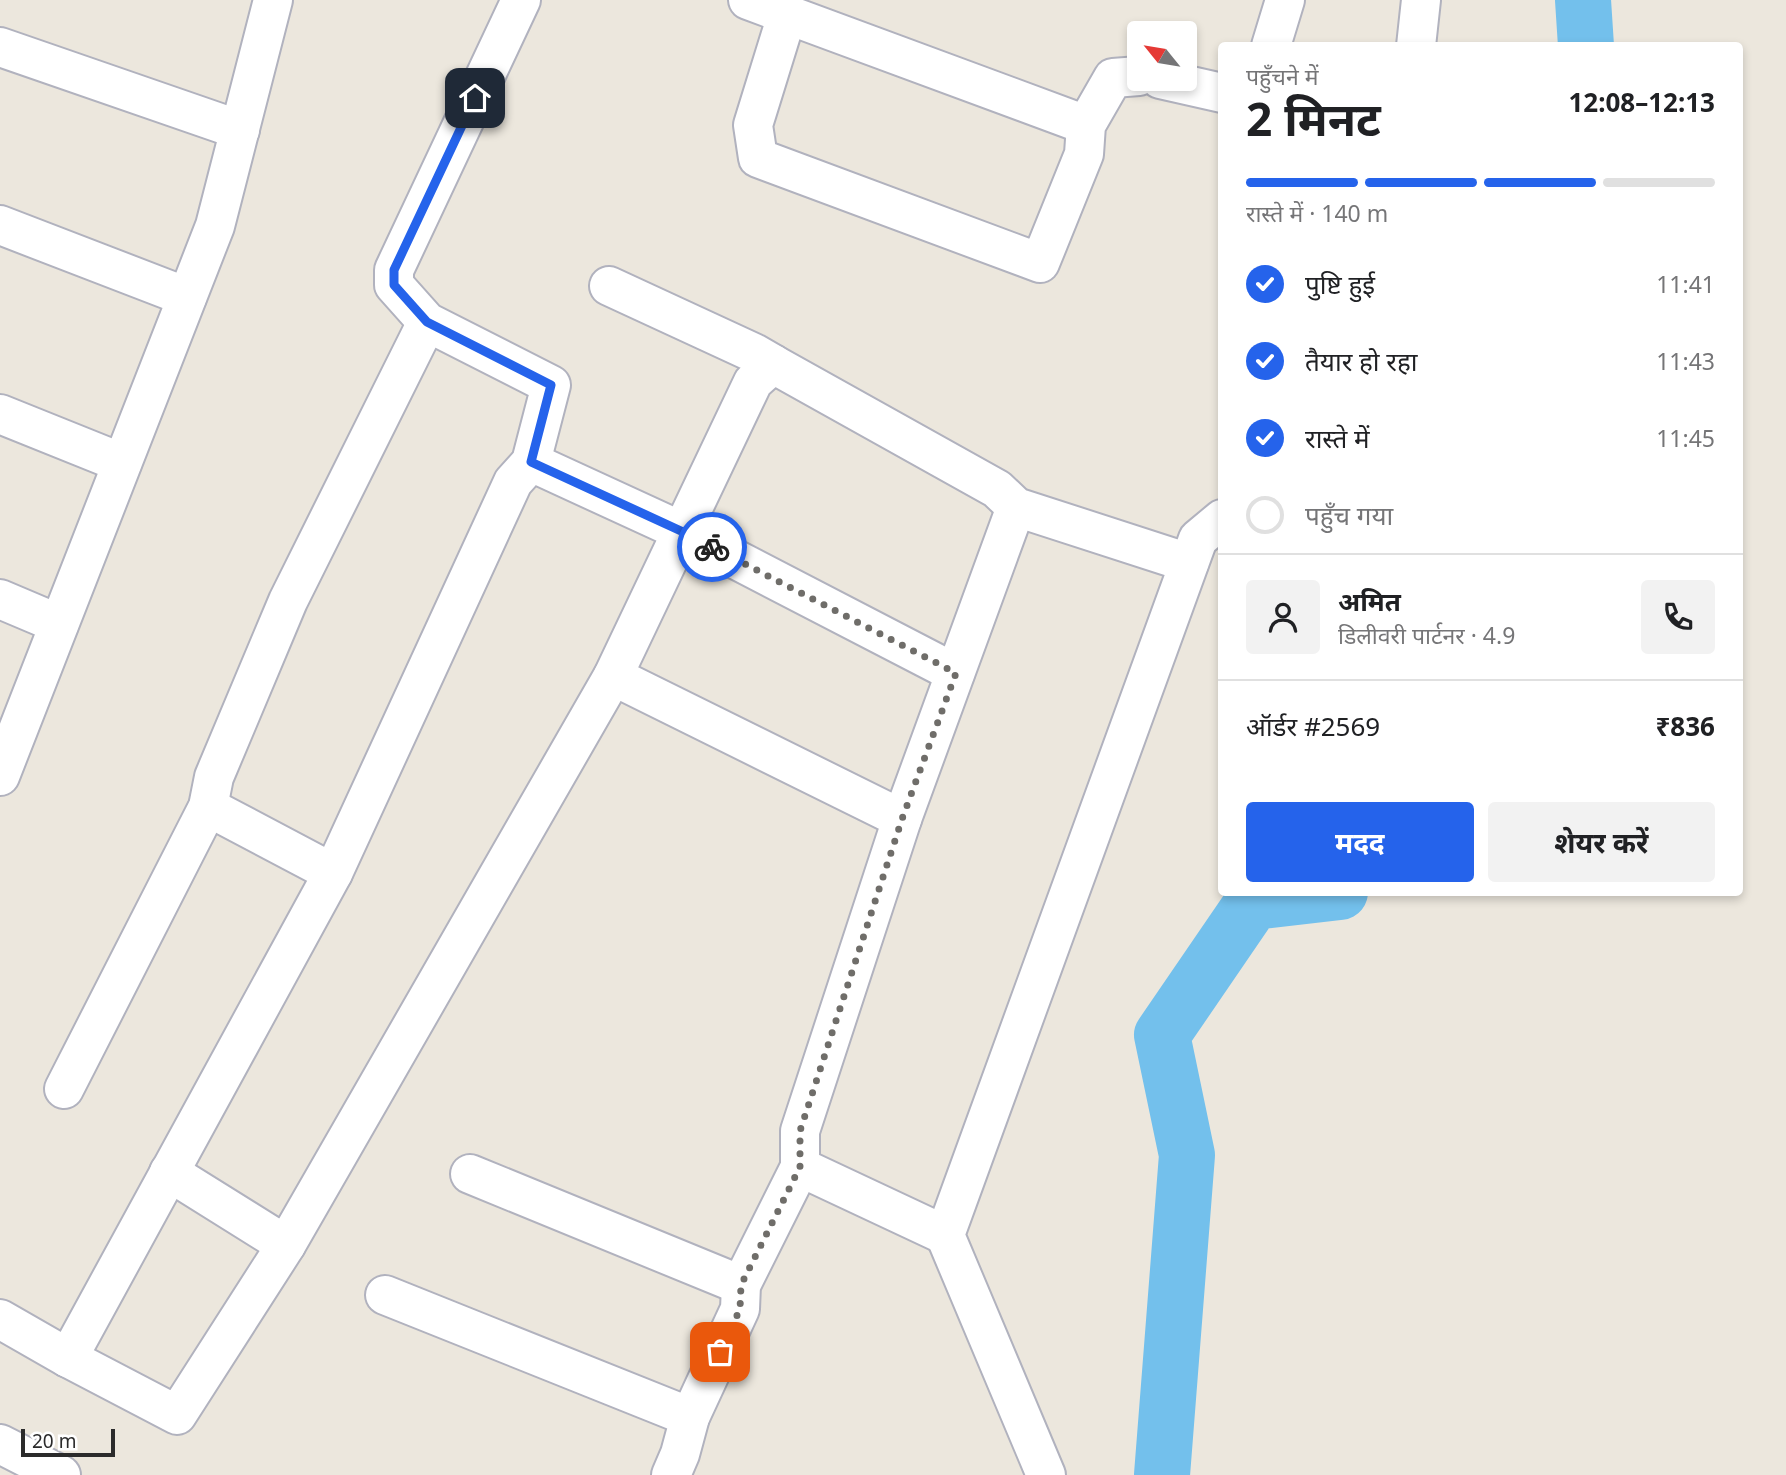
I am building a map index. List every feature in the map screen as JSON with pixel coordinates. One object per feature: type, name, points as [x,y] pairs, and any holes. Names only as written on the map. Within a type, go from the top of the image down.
[{"type":"street","points":[[0,776],[215,226],[273,0]]},
{"type":"street","points":[[68,1358],[333,873],[513,482],[531,462],[551,385],[427,322],[394,285],[394,270],[521,0]]},
{"type":"street","points":[[748,0],[1086,125]]},
{"type":"street","points":[[1273,42],[1285,0]]},
{"type":"street","points":[[1416,42],[1421,0]]},
{"type":"street","points":[[787,15],[753,125],[758,158],[1040,263],[1084,155],[1086,125],[1113,78],[1127,77]]},
{"type":"street","points":[[0,47],[240,130]]},
{"type":"street","points":[[1197,87],[1218,92]]},
{"type":"street","points":[[0,225],[187,297]]},
{"type":"street","points":[[609,286],[754,353],[997,489],[1016,507],[1189,563]]},
{"type":"street","points":[[64,1088],[208,807],[214,777],[288,601],[427,322]]},
{"type":"street","points":[[0,1319],[177,1415],[286,1245],[613,676],[753,382],[772,364]]},
{"type":"street","points":[[0,414],[122,463]]},
{"type":"street","points":[[531,462],[681,531],[956,673]]},
{"type":"street","points":[[671,1475],[681,1454],[690,1416],[740,1309],[741,1285],[800,1167],[800,1131],[902,819],[1016,507]]},
{"type":"street","points":[[945,1235],[1198,539],[1218,522]]},
{"type":"street","points":[[0,599],[60,624]]},
{"type":"street","points":[[613,676],[902,819]]},
{"type":"street","points":[[208,807],[333,873]]},
{"type":"street","points":[[800,1167],[945,1235],[1046,1475]]},
{"type":"street","points":[[169,1172],[286,1245]]},
{"type":"street","points":[[470,1174],[741,1285]]},
{"type":"street","points":[[385,1296],[690,1416]]},
{"type":"street","points":[[0,1444],[61,1475]]},
{"type":"waterway","points":[[1583,0],[1586,42]]},
{"type":"waterway","points":[[1162,1475],[1187,1155],[1162,1035],[1253,902],[1305,896]]},
{"type":"way so far","points":[[712,547],[956,673],[902,819],[800,1131],[800,1167],[741,1285],[740,1309],[720,1352]]},
{"type":"route","points":[[475,98],[394,270],[394,285],[427,322],[551,385],[531,462],[712,547]]}]
